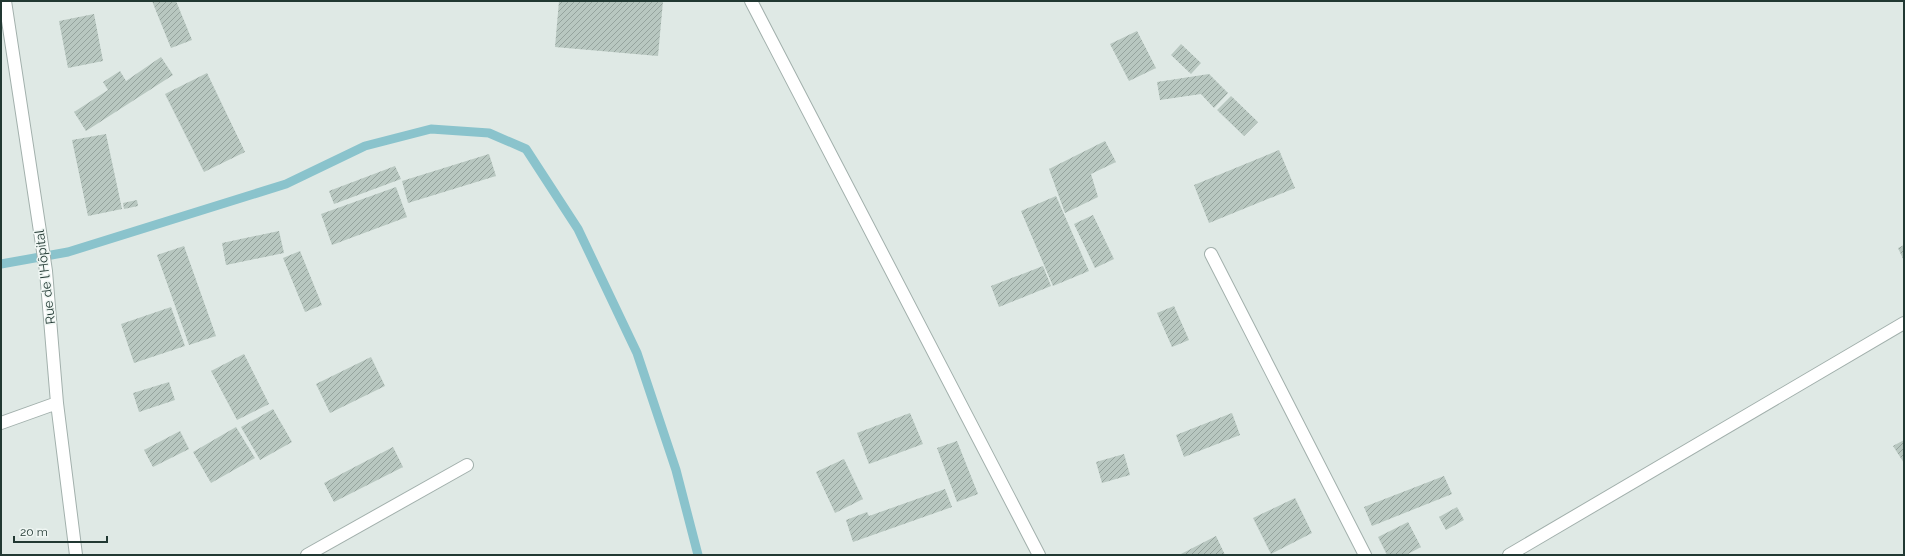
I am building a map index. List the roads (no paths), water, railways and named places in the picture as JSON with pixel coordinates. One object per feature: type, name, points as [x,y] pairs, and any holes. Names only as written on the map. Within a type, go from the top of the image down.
[{"type":"street","name":"Rue de l'Hôpital","points":[[5,1],[46,271],[57,403],[76,555]]},
{"type":"street","points":[[751,1],[1039,555]]},
{"type":"street","points":[[1211,254],[1365,555]]},
{"type":"street","points":[[1509,555],[1904,323]]},
{"type":"street","points":[[1,423],[57,403]]},
{"type":"street","points":[[307,555],[467,465]]},
{"type":"waterway","points":[[1,264],[68,252],[286,184],[365,146],[431,129],[489,133],[526,149],[578,229],[637,353],[676,470],[698,555]]}]
